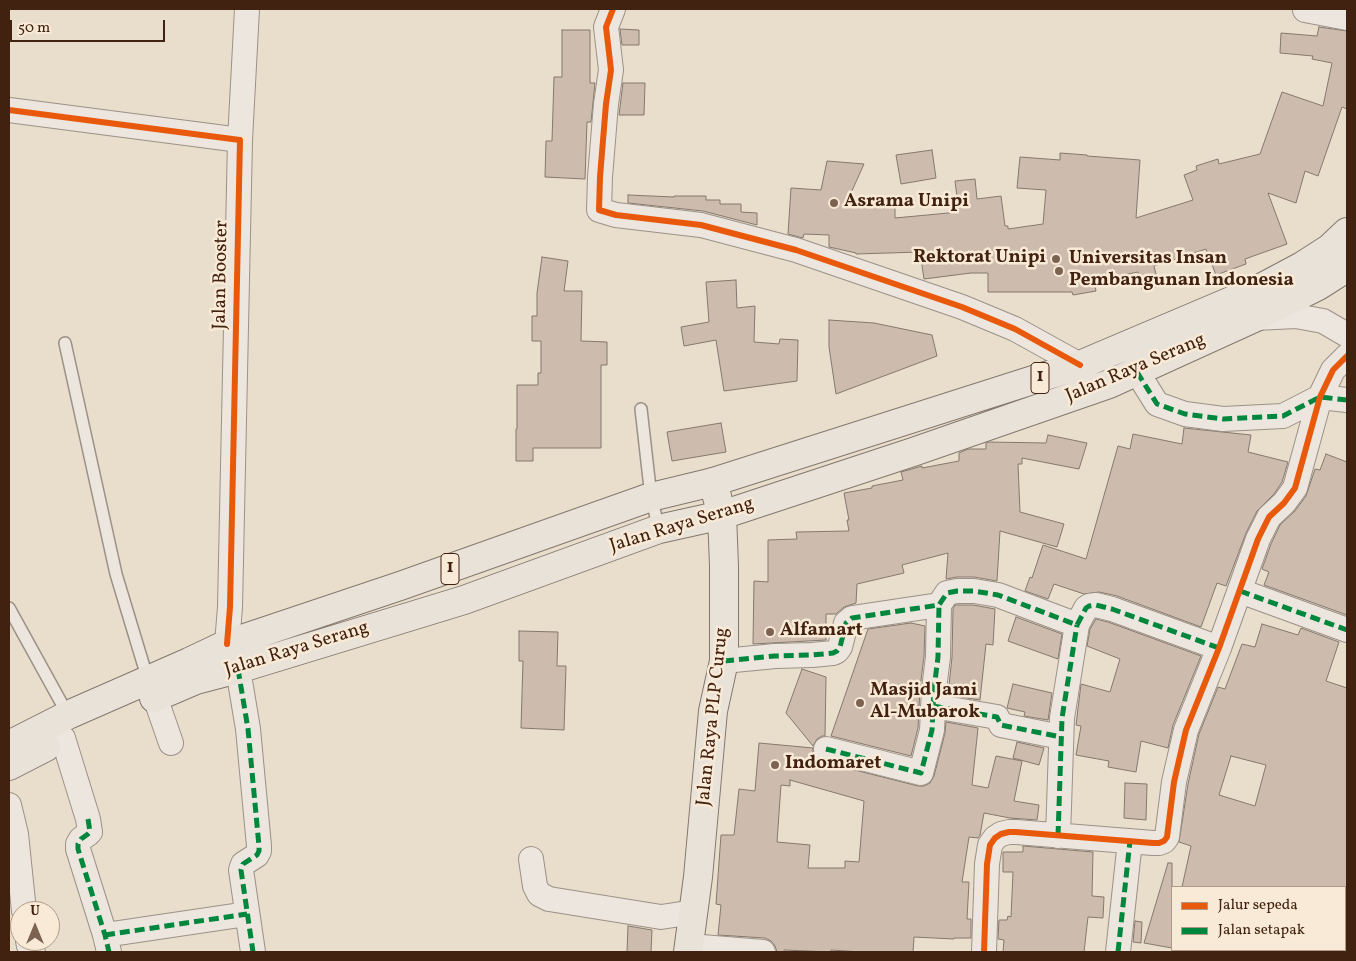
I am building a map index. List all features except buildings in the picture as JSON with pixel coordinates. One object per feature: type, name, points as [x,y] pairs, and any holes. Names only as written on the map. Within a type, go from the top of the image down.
[{"type":"main road","name":"Jalan Raya Serang","points":[[9,745],[65,727],[76,732],[227,644],[450,568],[651,496],[713,482],[1080,365],[1257,290],[1302,266],[1330,248],[1347,232]]},
{"type":"main road","name":"Jalan Raya Serang","points":[[151,689],[238,669],[464,600],[659,529],[722,515],[1109,384],[1254,318],[1318,286],[1347,265]]},
{"type":"main road","name":"Jalan Raya PLP Curug","points":[[689,949],[714,711],[724,661],[722,515],[713,482]]},
{"type":"main road","name":"Jalan Raya Serang","points":[[9,766],[65,727]]},
{"type":"street","name":"Jalan Booster","points":[[227,644],[230,608],[240,140],[247,9]]},
{"type":"street","points":[[612,9],[606,27],[611,70],[606,104],[599,210],[616,215],[702,225],[796,250],[971,311],[1015,329],[1080,365]]},
{"type":"street","points":[[1305,10],[1347,18]]},
{"type":"street","points":[[9,110],[240,140]]},
{"type":"street","points":[[1254,318],[1296,316],[1323,321],[1347,334]]},
{"type":"street","points":[[984,952],[987,864],[990,844],[1001,834],[1009,832],[1159,843],[1167,837],[1174,782],[1186,730],[1219,648],[1258,539],[1269,517],[1284,503],[1295,488],[1320,396],[1333,370],[1347,356]]},
{"type":"street","points":[[1137,372],[1157,404],[1185,414],[1223,419],[1283,416],[1320,396],[1347,400]]},
{"type":"street","points":[[826,749],[921,773],[932,730],[938,657],[939,606],[944,596],[951,592],[974,591],[998,595],[1078,625]]},
{"type":"street","points":[[1240,591],[1347,630]]},
{"type":"street","points":[[724,661],[833,653],[840,646],[846,623],[852,618],[939,606]]},
{"type":"street","points":[[1058,836],[1062,718],[1078,625],[1086,608],[1096,606],[1112,609],[1219,648]]},
{"type":"street","points":[[230,608],[256,634]]},
{"type":"street","points":[[238,669],[248,729],[259,846],[257,856],[242,866],[241,870],[253,952]]},
{"type":"street","points":[[151,689],[171,743]]},
{"type":"street","points":[[933,706],[997,717],[1001,725],[1061,737]]},
{"type":"street","points":[[65,727],[90,832],[81,839],[78,849],[107,943],[247,914]]},
{"type":"street","points":[[9,805],[16,834],[23,901]]},
{"type":"street","points":[[1118,952],[1130,841]]},
{"type":"street","points":[[532,859],[535,886],[539,894],[549,899],[661,917],[694,912]]},
{"type":"street","points":[[689,949],[763,952]]},
{"type":"lane","points":[[65,343],[116,574],[151,689]]},
{"type":"lane","points":[[642,408],[651,496],[659,529]]},
{"type":"lane","points":[[9,608],[65,727]]},
{"type":"marked path","points":[[1137,372],[1157,404],[1185,414],[1223,419],[1283,416],[1320,397],[1347,400]]},
{"type":"marked path","points":[[724,661],[833,653],[840,647],[846,623],[852,618],[939,605],[947,593],[957,591],[974,591],[998,595],[1077,625],[1086,608],[1096,605],[1112,609],[1219,648]]},
{"type":"marked path","points":[[1240,591],[1347,630]]},
{"type":"marked path","points":[[826,749],[921,773],[932,730],[938,657],[939,605]]},
{"type":"marked path","points":[[1058,836],[1062,718],[1077,625]]},
{"type":"marked path","points":[[238,669],[248,729],[259,846],[257,855],[243,864],[241,870],[253,952]]},
{"type":"marked path","points":[[933,706],[997,717],[1001,725],[1061,737]]},
{"type":"marked path","points":[[88,819],[90,832],[81,839],[78,849],[109,952]]},
{"type":"marked path","points":[[1118,952],[1130,841]]},
{"type":"marked path","points":[[105,935],[247,914]]},
{"type":"cycle path","points":[[613,9],[606,27],[611,70],[606,104],[599,210],[616,215],[701,225],[796,250],[962,307],[1015,329],[1080,365]]},
{"type":"cycle path","points":[[9,110],[240,140],[230,607],[227,644]]},
{"type":"cycle path","points":[[984,952],[987,864],[990,845],[1001,834],[1016,832],[1153,843],[1164,841],[1167,837],[1174,782],[1186,730],[1219,648],[1258,539],[1269,517],[1284,503],[1295,488],[1320,397],[1333,370],[1347,356]]},
{"type":"place","name":"Asrama Unipi","points":[[834,203]]},
{"type":"place","name":"Rektorat Unipi","points":[[1056,259]]},
{"type":"place","name":"Universitas Insan Pembangunan Indonesia","points":[[1059,271]]},
{"type":"place","name":"Alfamart","points":[[770,632]]},
{"type":"place","name":"Masjid Jami Al-Mubarok","points":[[860,703]]},
{"type":"place","name":"Indomaret","points":[[775,765]]}]
